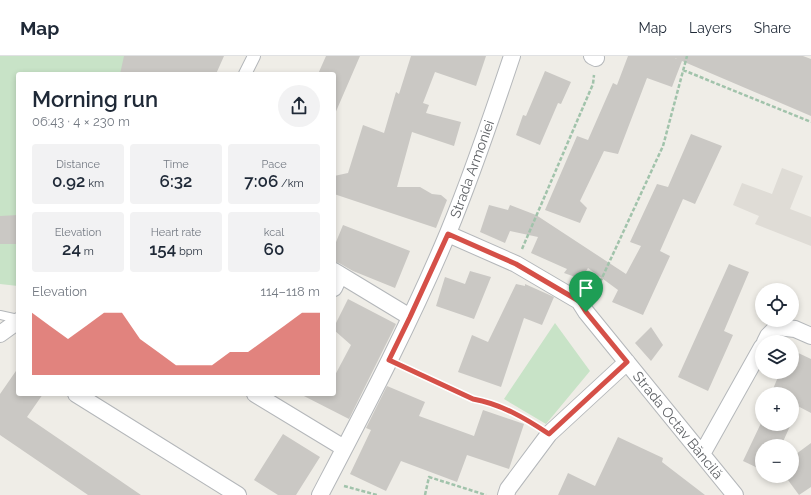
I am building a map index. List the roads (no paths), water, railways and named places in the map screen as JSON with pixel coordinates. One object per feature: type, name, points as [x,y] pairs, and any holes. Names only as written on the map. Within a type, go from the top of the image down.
[{"type":"street","points":[[246,72],[254,56]]},
{"type":"street","name":"Strada Armoniei","points":[[324,488],[410,317],[448,234],[477,159],[512,56]]},
{"type":"street","name":"Strada Octav Băncilă","points":[[448,234],[516,264],[579,301],[586,312],[736,495]]},
{"type":"street","points":[[336,278],[410,317]]},
{"type":"street","points":[[0,334],[16,322]]},
{"type":"street","points":[[769,335],[777,327],[795,329],[811,336]]},
{"type":"street","points":[[702,454],[755,359]]},
{"type":"street","points":[[506,495],[508,489],[549,434],[627,362]]},
{"type":"street","points":[[79,396],[238,495]]},
{"type":"street","points":[[258,396],[344,448]]},
{"type":"lane","points":[[0,315],[16,319]]}]
